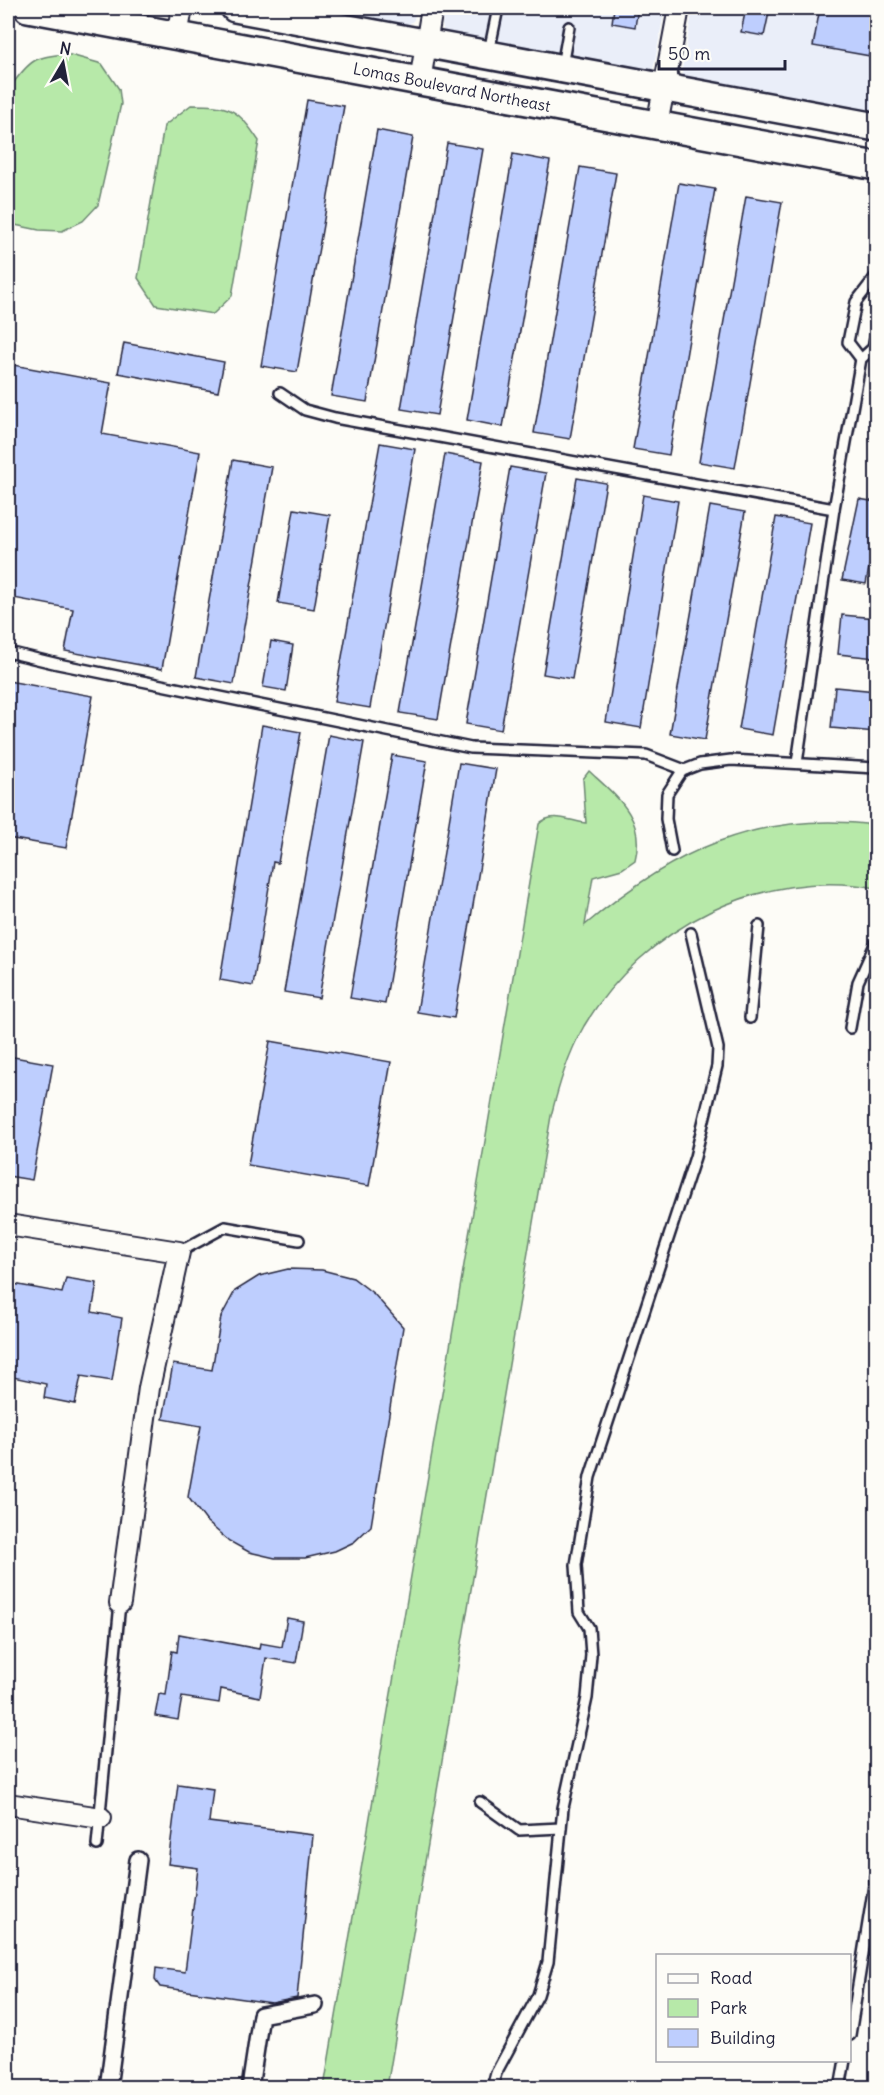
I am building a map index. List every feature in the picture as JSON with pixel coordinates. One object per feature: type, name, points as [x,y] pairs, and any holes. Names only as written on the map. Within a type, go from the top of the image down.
[{"type":"main road","name":"Lomas Boulevard Northeast","points":[[28,8],[876,166]]},
{"type":"main road","points":[[235,8],[876,128]]},
{"type":"street","points":[[177,36],[182,8]]},
{"type":"street","points":[[420,81],[432,8]]},
{"type":"street","points":[[657,125],[679,8]]},
{"type":"street","points":[[8,1225],[179,1252],[149,1388],[120,1603]]},
{"type":"street","points":[[8,1804],[101,1818]]},
{"type":"street","points":[[108,2088],[138,1860]]},
{"type":"street","points":[[250,2088],[261,2015],[315,2005]]},
{"type":"lane","points":[[489,55],[497,13]]},
{"type":"lane","points":[[562,69],[569,27]]},
{"type":"lane","points":[[861,359],[848,342],[856,302],[876,276]]},
{"type":"lane","points":[[797,763],[834,509],[861,359],[873,348],[876,333]]},
{"type":"lane","points":[[280,393],[305,410],[335,417],[834,509]]},
{"type":"lane","points":[[8,652],[471,748],[646,755],[685,770]]},
{"type":"lane","points":[[672,852],[666,819],[667,794],[685,770],[700,764],[731,760],[876,768]]},
{"type":"lane","points":[[750,1018],[759,926]]},
{"type":"lane","points":[[492,2088],[496,2073],[538,1995],[548,1962],[561,1828],[570,1773],[587,1698],[591,1655],[589,1628],[579,1612],[576,1565],[590,1477],[695,1157],[717,1066],[718,1048],[691,933]]},
{"type":"lane","points":[[850,1028],[858,982],[876,942]]},
{"type":"lane","points":[[179,1252],[225,1227],[298,1240]]},
{"type":"lane","points":[[97,1845],[120,1603]]},
{"type":"lane","points":[[480,1802],[519,1830],[561,1828]]},
{"type":"lane","points":[[851,2023],[876,1873]]},
{"type":"lane","points":[[840,2088],[845,2062]]},
{"type":"shaded area","points":[[296,8],[416,8],[414,20],[405,28]]},
{"type":"shaded area","points":[[445,8],[665,8],[653,70],[647,73],[448,36],[444,33],[442,24]]},
{"type":"shaded area","points":[[693,8],[876,8],[876,115],[688,81],[683,77],[682,69]]},
{"type":"green space","points":[[67,54],[102,64],[119,89],[121,104],[98,205],[83,221],[62,231],[39,230],[15,225],[8,220],[8,62],[11,70],[11,86],[23,70],[34,61],[47,56]]},
{"type":"green space","points":[[191,105],[215,106],[231,111],[245,121],[259,141],[232,296],[213,314],[156,305],[138,278],[164,126]]},
{"type":"green space","points":[[589,771],[627,810],[633,820],[637,845],[635,860],[622,869],[593,877],[585,925],[651,876],[685,856],[719,841],[755,830],[793,824],[833,822],[876,825],[876,888],[833,884],[790,887],[749,896],[709,912],[672,933],[639,960],[609,991],[584,1026],[573,1048],[551,1116],[387,2087],[324,2087],[539,824],[555,817],[586,823],[583,779]]},
{"type":"building","points":[[614,8],[638,8],[635,27],[612,23]]},
{"type":"building","points":[[746,8],[770,8],[764,36],[741,32]]},
{"type":"building","points":[[820,8],[876,8],[876,57],[813,46]]},
{"type":"building","points":[[307,100],[344,106],[297,372],[261,366]]},
{"type":"building","points":[[377,130],[413,137],[367,402],[331,396]]},
{"type":"building","points":[[447,143],[483,149],[437,415],[401,409]]},
{"type":"building","points":[[513,154],[550,161],[503,427],[467,420]]},
{"type":"building","points":[[580,167],[616,173],[570,439],[534,433]]},
{"type":"building","points":[[679,183],[715,189],[669,455],[633,449]]},
{"type":"building","points":[[746,196],[782,202],[735,468],[699,462]]},
{"type":"building","points":[[124,343],[224,362],[218,392],[118,373]]},
{"type":"building","points":[[8,364],[111,383],[102,434],[200,452],[162,669],[65,651],[73,609],[8,597]]},
{"type":"building","points":[[380,443],[415,449],[370,708],[334,702]]},
{"type":"building","points":[[445,454],[483,461],[438,719],[400,713]]},
{"type":"building","points":[[233,460],[272,467],[234,684],[196,677]]},
{"type":"building","points":[[510,467],[546,473],[501,730],[466,724]]},
{"type":"building","points":[[577,478],[606,483],[572,679],[543,674]]},
{"type":"building","points":[[643,495],[678,501],[641,728],[606,722]]},
{"type":"building","points":[[859,499],[876,502],[876,529],[866,584],[842,580]]},
{"type":"building","points":[[710,506],[745,512],[705,740],[670,734]]},
{"type":"building","points":[[294,509],[330,515],[314,609],[278,603]]},
{"type":"building","points":[[776,517],[810,523],[773,735],[739,729]]},
{"type":"building","points":[[842,615],[876,618],[876,658],[838,654]]},
{"type":"building","points":[[271,641],[293,645],[286,691],[263,687]]},
{"type":"building","points":[[8,681],[93,696],[66,848],[8,838]]},
{"type":"building","points":[[835,687],[876,691],[876,732],[831,728]]},
{"type":"building","points":[[262,725],[301,732],[278,863],[273,862],[253,986],[220,980]]},
{"type":"building","points":[[329,735],[364,742],[319,998],[284,992]]},
{"type":"building","points":[[392,755],[427,761],[385,1004],[350,998]]},
{"type":"building","points":[[459,763],[496,769],[454,1018],[417,1012]]},
{"type":"building","points":[[270,1041],[391,1062],[369,1186],[248,1165]]},
{"type":"building","points":[[8,1056],[53,1064],[32,1180],[8,1176]]},
{"type":"building","points":[[288,1269],[322,1270],[353,1278],[374,1294],[403,1327],[371,1526],[354,1542],[335,1551],[305,1558],[275,1558],[249,1552],[229,1541],[207,1522],[188,1497],[201,1426],[163,1419],[173,1364],[212,1370],[221,1317],[235,1291],[259,1276]]},
{"type":"building","points":[[66,1278],[97,1283],[92,1312],[122,1318],[112,1381],[81,1376],[75,1404],[44,1398],[46,1384],[8,1376],[8,1283],[62,1293]]},
{"type":"building","points":[[287,1618],[303,1621],[296,1663],[266,1658],[260,1697],[221,1689],[219,1703],[182,1697],[178,1720],[155,1716],[159,1694],[166,1695],[172,1651],[177,1652],[179,1634],[259,1649],[260,1643],[282,1647]]},
{"type":"building","points":[[178,1784],[213,1789],[209,1822],[313,1835],[297,1998],[272,2003],[160,1987],[155,1980],[156,1968],[185,1972],[198,1868],[168,1864]]}]
